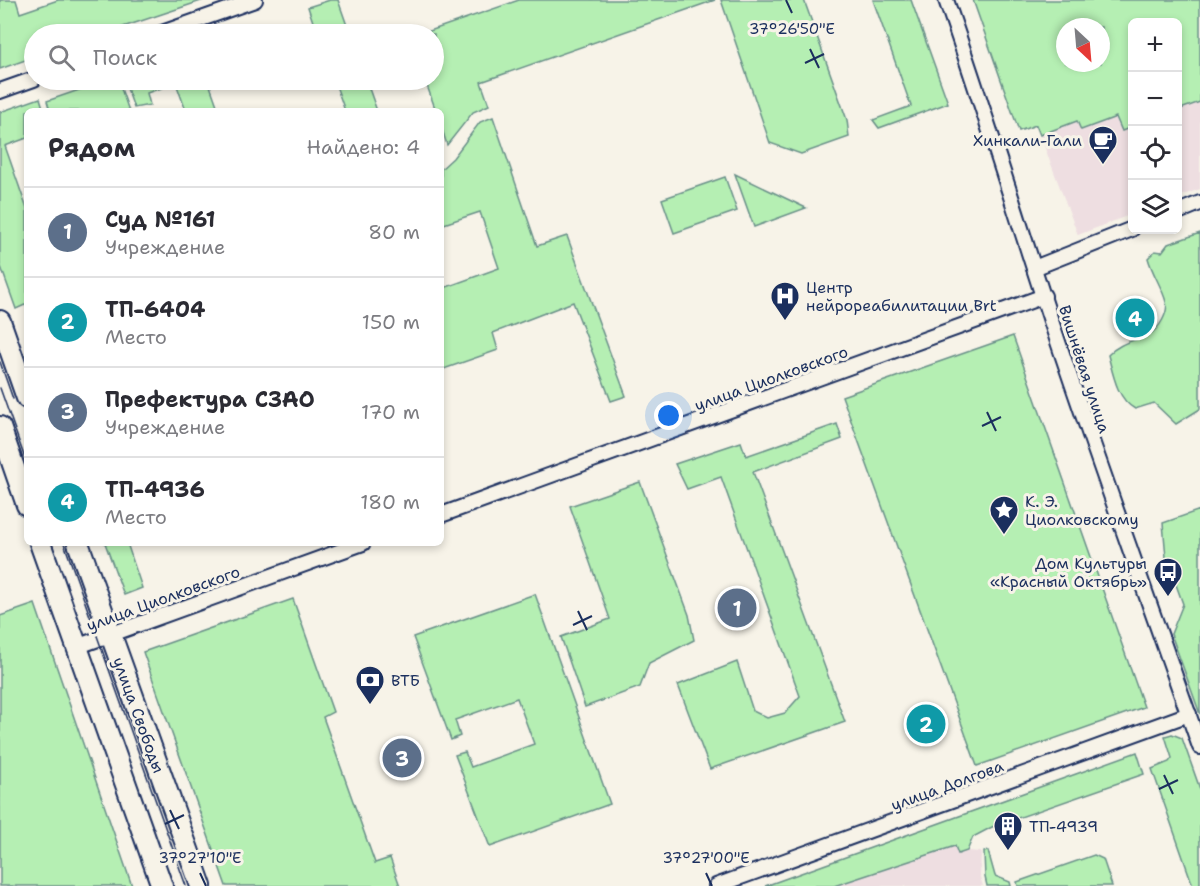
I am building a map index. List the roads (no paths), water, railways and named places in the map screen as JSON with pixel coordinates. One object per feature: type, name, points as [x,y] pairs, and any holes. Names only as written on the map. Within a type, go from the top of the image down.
[{"type":"main road","points":[[0,321],[24,389]]},
{"type":"main road","points":[[0,428],[24,496]]},
{"type":"main road","points":[[41,546],[162,886]]},
{"type":"main road","name":"улица Свободы","points":[[79,546],[201,886]]},
{"type":"street","points":[[187,24],[255,0]]},
{"type":"street","name":"Вишнёвая улица","points":[[946,0],[982,101],[1034,268],[1098,459],[1200,747]]},
{"type":"street","points":[[0,92],[24,83]]},
{"type":"street","points":[[1182,210],[1200,203]]},
{"type":"street","points":[[1034,268],[1128,231]]},
{"type":"street","name":"улица Циолковского","points":[[444,514],[1044,296]]},
{"type":"street","name":"улица Циолковского","points":[[76,647],[355,546]]},
{"type":"street","name":"улица Долгова","points":[[716,886],[1188,714]]},
{"type":"tram line","points":[[0,362],[13,399]]},
{"type":"tram line","points":[[0,388],[24,456]]},
{"type":"tram line","points":[[65,546],[186,886]]},
{"type":"place","name":"Хинкали-Гали","points":[[1103,166]]},
{"type":"place","name":"ТП-4936","points":[[1135,318]]},
{"type":"place","name":"Центр нейрореабилитации Brt","points":[[785,322]]},
{"type":"place","name":"К. Э. Циолковскому","points":[[1004,536]]},
{"type":"place","name":"Дом Культуры «Красный Октябрь»","points":[[1168,598]]},
{"type":"place","name":"Суд №161","points":[[737,608]]},
{"type":"place","name":"ВТБ","points":[[370,706]]},
{"type":"place","name":"ТП-6404","points":[[926,724]]},
{"type":"place","name":"Префектура СЗАО","points":[[402,758]]},
{"type":"place","name":"ТП-4939","points":[[1008,852]]}]
